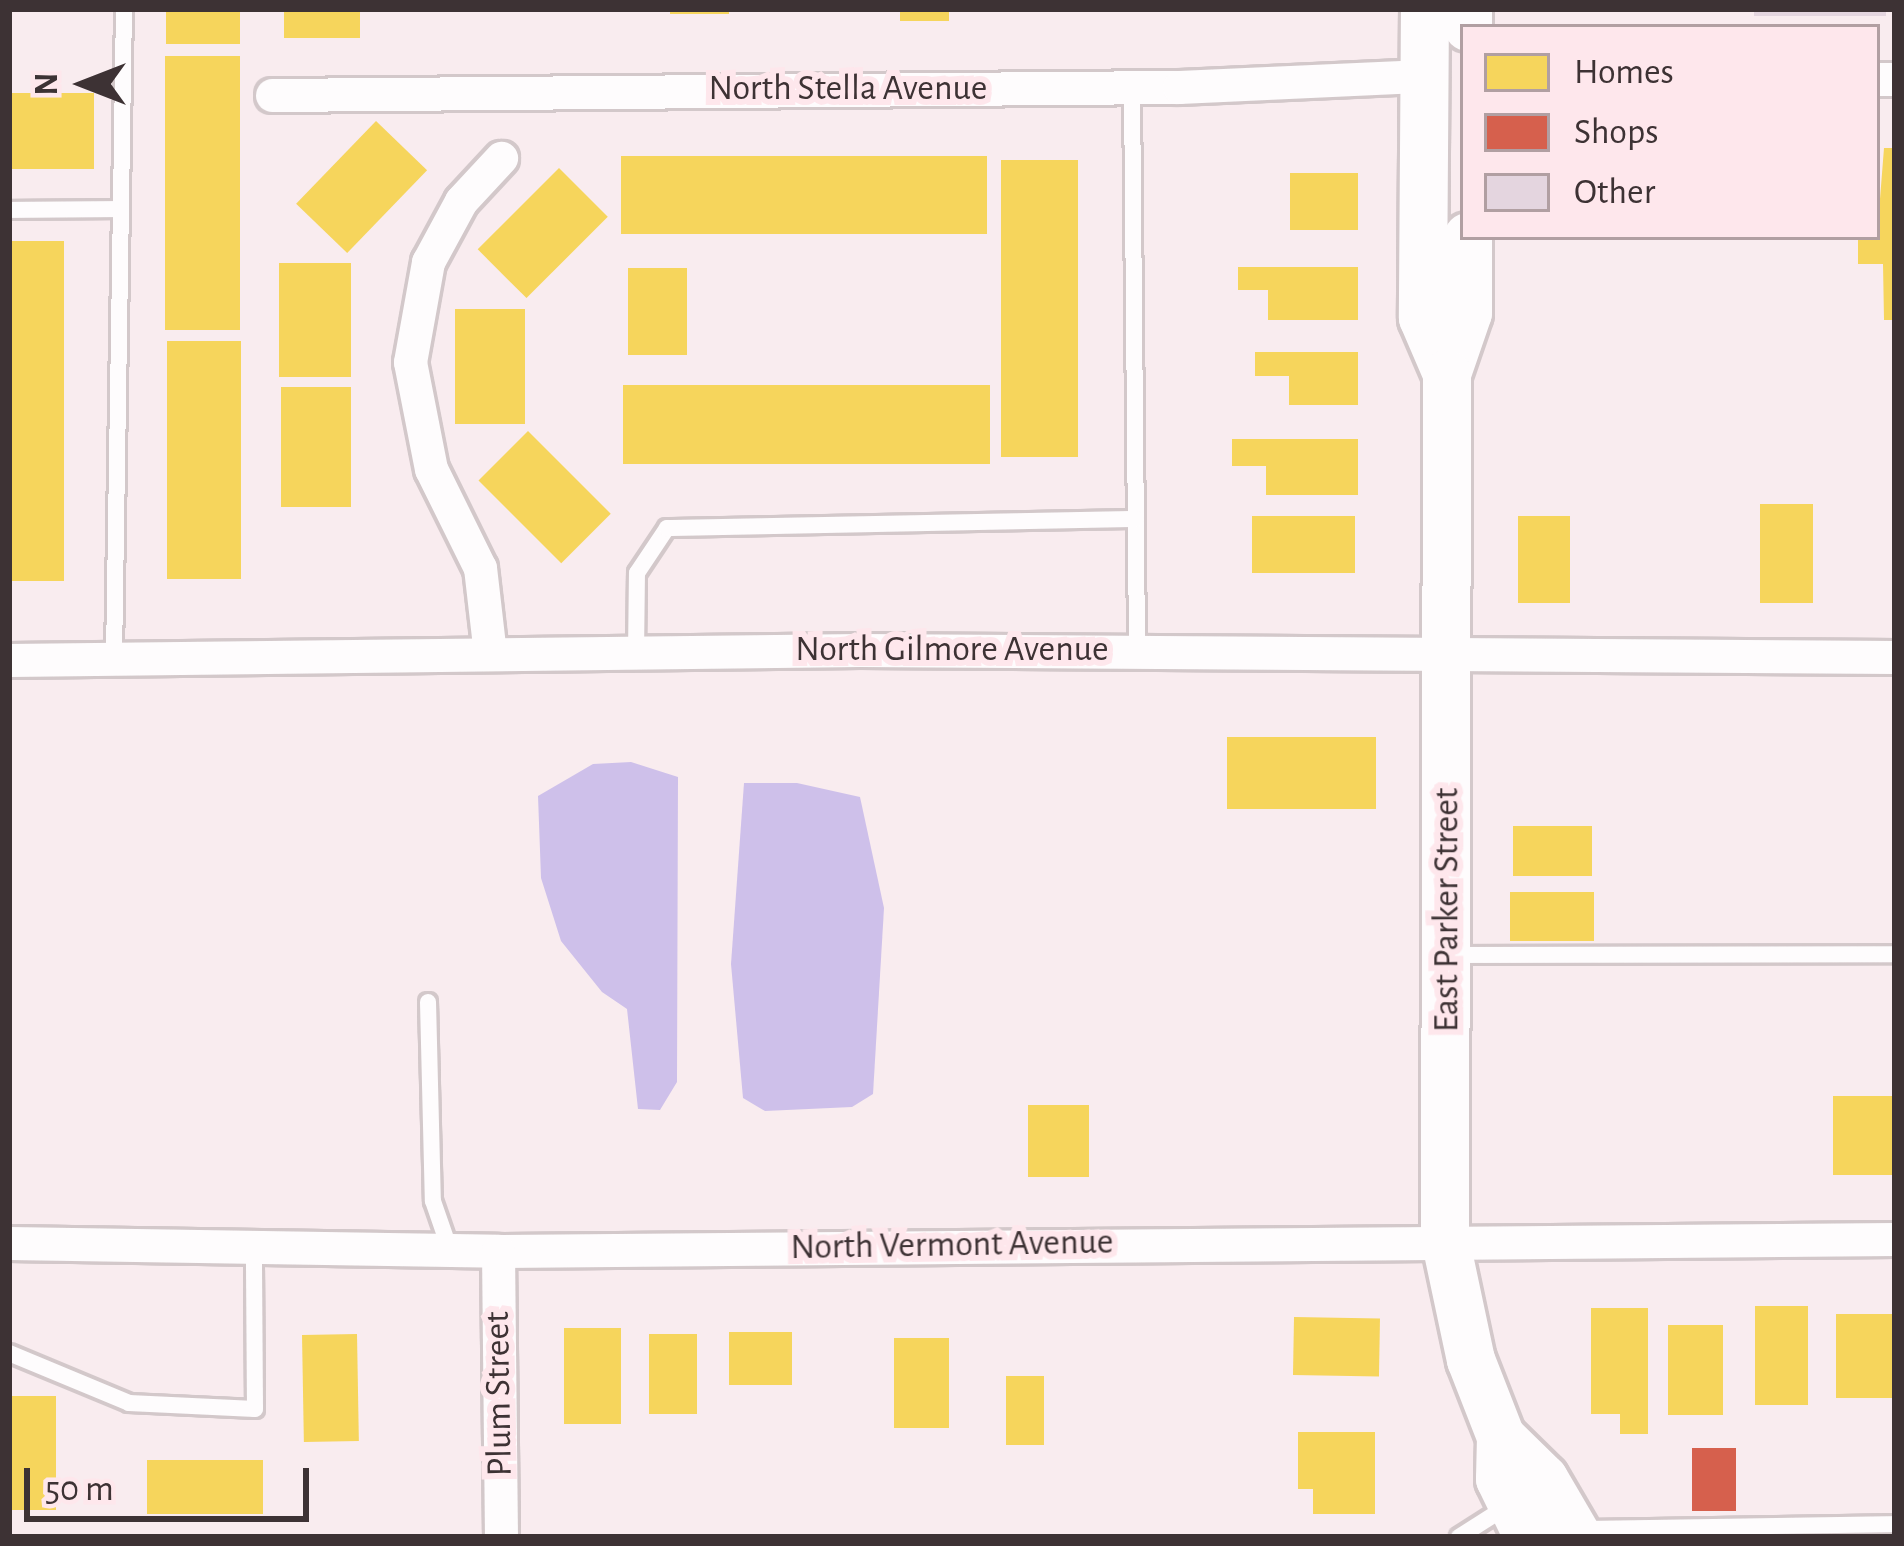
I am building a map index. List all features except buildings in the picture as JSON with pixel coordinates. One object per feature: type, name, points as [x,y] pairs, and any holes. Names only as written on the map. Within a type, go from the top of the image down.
[{"type":"street","name":"East Parker Street","points":[[1425,9],[1424,318],[1448,374]]},
{"type":"street","name":"North Stella Avenue","points":[[272,95],[1132,88],[1424,76]]},
{"type":"street","points":[[490,654],[480,568],[431,469],[410,362],[428,262],[461,201],[501,158]]},
{"type":"street","name":"East Parker Street","points":[[1468,240],[1468,313],[1448,374],[1445,1238],[1471,1360],[1501,1437],[1500,1479],[1548,1527]]},
{"type":"street","name":"North Gilmore Avenue","points":[[9,660],[1137,650],[1895,657]]},
{"type":"street","name":"North Vermont Avenue","points":[[9,1243],[498,1251],[1445,1238],[1895,1239]]},
{"type":"street","name":"Plum Street","points":[[498,1251],[501,1537]]},
{"type":"street","name":"East Parker Street","points":[[1501,1437],[1544,1479],[1548,1527]]},
{"type":"lane","points":[[114,658],[117,209],[125,172],[124,9]]},
{"type":"lane","points":[[1132,88],[1137,650]]},
{"type":"lane","points":[[9,211],[117,209]]},
{"type":"lane","points":[[636,652],[637,573],[667,528],[1136,519]]},
{"type":"lane","points":[[1448,955],[1895,954]]},
{"type":"lane","points":[[428,1003],[433,1201],[450,1250]]},
{"type":"lane","points":[[9,1353],[129,1403],[255,1408],[254,1246]]},
{"type":"lane","points":[[1459,1537],[1548,1527],[1895,1524]]},
{"type":"shaded area","points":[[631,762],[678,777],[677,1082],[660,1110],[638,1109],[627,1009],[602,992],[561,941],[541,878],[538,796],[593,764]]},
{"type":"shaded area","points":[[744,783],[797,783],[860,797],[884,908],[873,1094],[852,1107],[765,1111],[743,1098],[731,964]]}]
